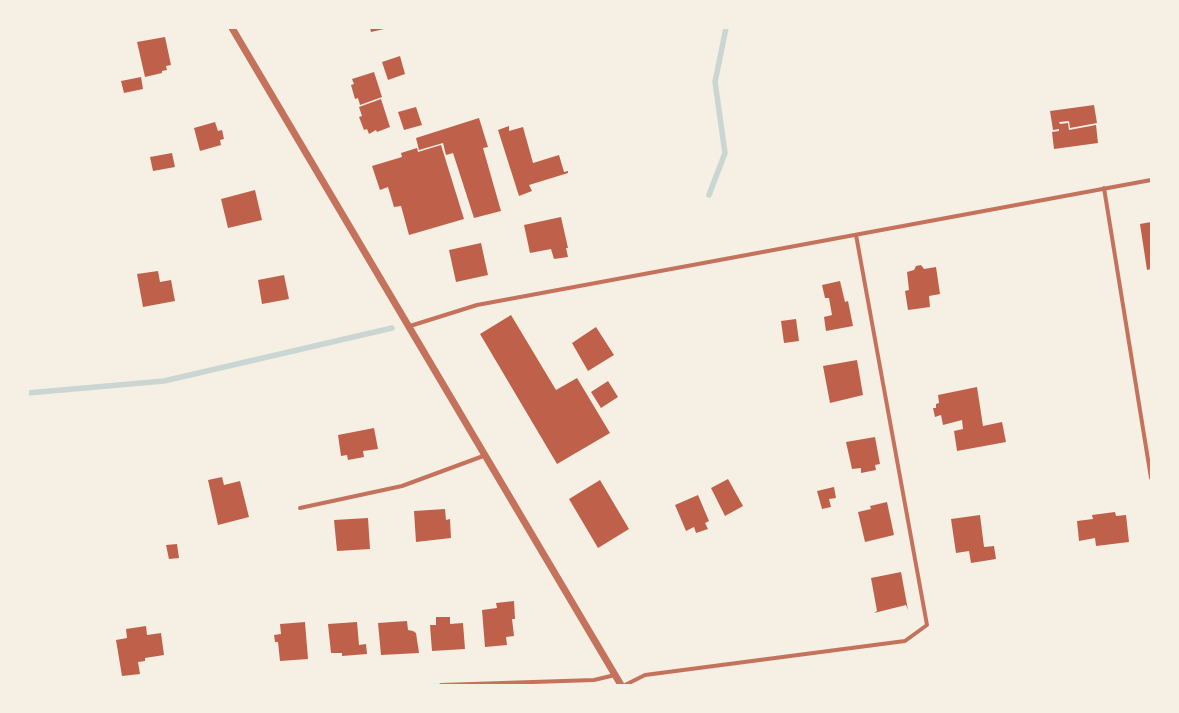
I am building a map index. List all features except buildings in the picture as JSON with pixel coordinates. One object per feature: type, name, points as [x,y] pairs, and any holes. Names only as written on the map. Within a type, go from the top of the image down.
[{"type":"street","points":[[232,28],[276,105],[410,326],[621,685]]},
{"type":"street","points":[[410,326],[476,304],[1151,180]]},
{"type":"street","points":[[1104,188],[1151,478]]},
{"type":"street","points":[[626,685],[645,675],[905,641],[927,625],[856,234]]},
{"type":"street","points":[[300,508],[402,486],[486,455]]},
{"type":"street","points":[[441,685],[594,680],[615,675]]},
{"type":"waterway","points":[[709,195],[725,153],[715,82],[726,28]]},
{"type":"waterway","points":[[28,393],[164,381],[392,328]]}]
